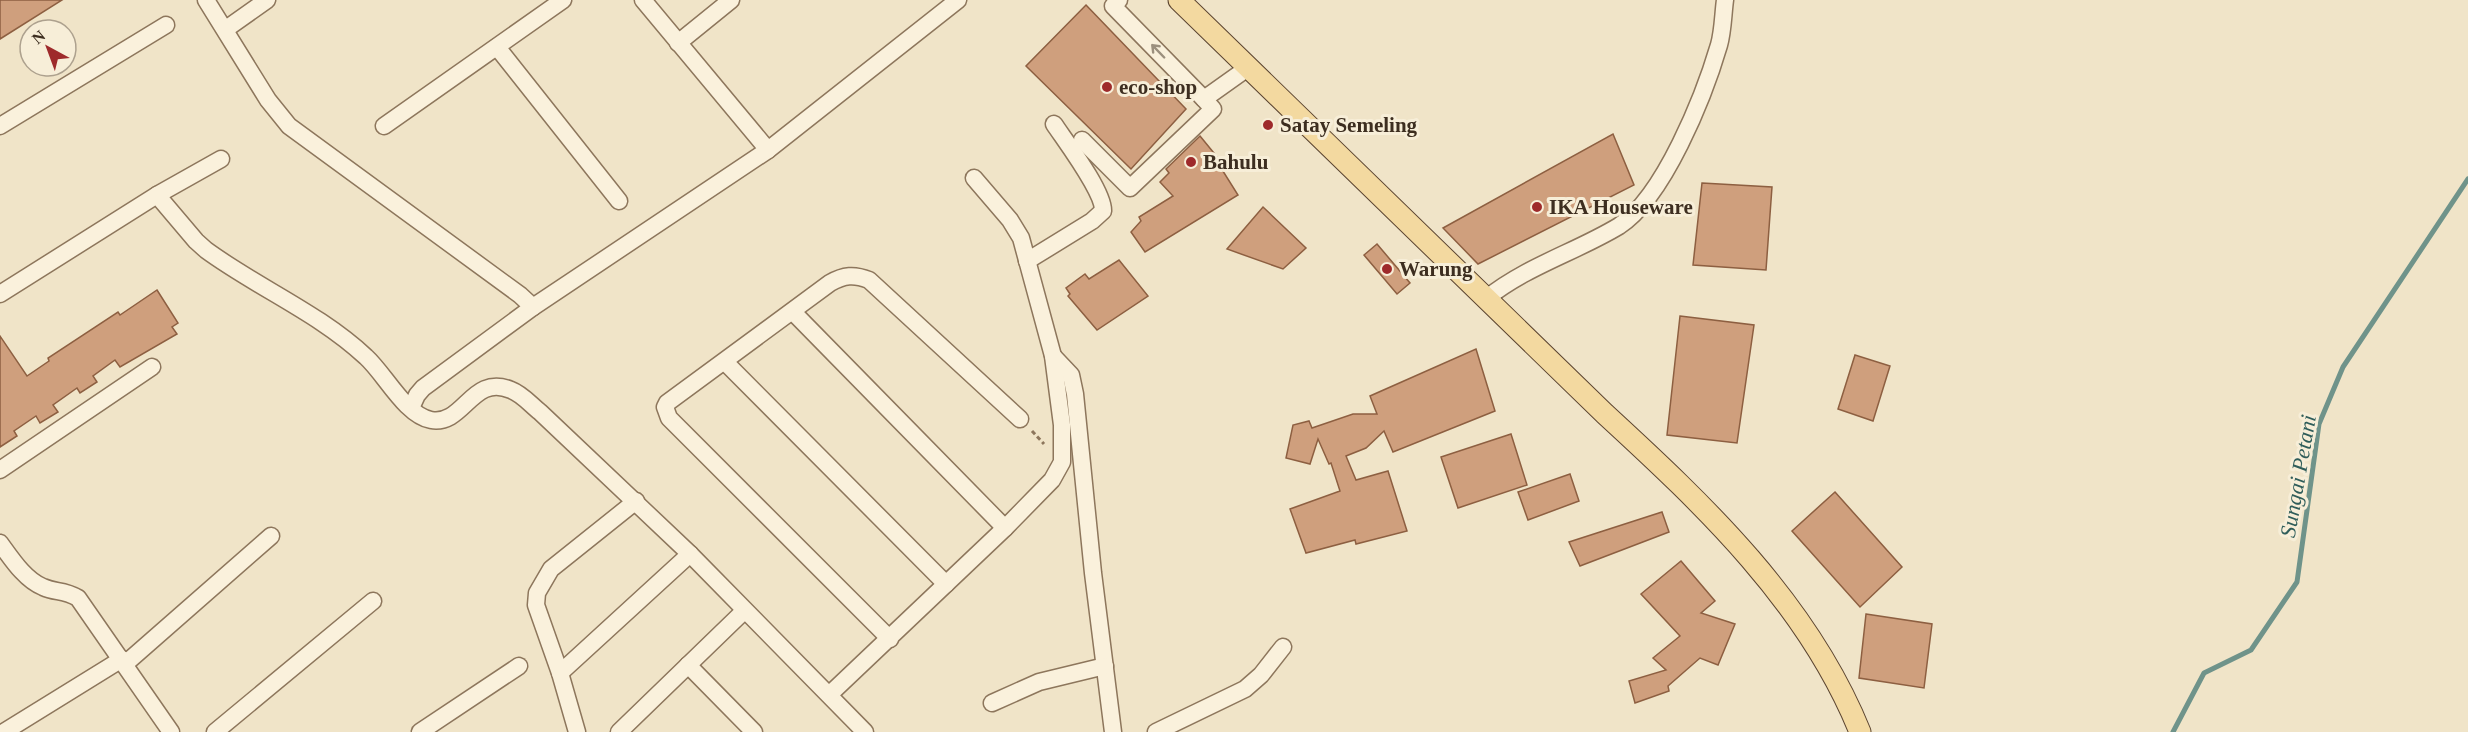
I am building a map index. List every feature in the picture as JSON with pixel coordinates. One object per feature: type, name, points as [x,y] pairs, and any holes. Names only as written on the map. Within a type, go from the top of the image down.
[{"type":"main road","points":[[1179,0],[1605,414],[1677,481],[1759,568],[1818,647],[1832,670],[1860,732]]},
{"type":"street","points":[[207,0],[268,100],[289,126],[520,295],[533,308]]},
{"type":"street","points":[[226,29],[267,0]]},
{"type":"street","points":[[384,126],[563,0]]},
{"type":"street","points":[[643,0],[768,150]]},
{"type":"street","points":[[678,43],[731,0]]},
{"type":"street","points":[[411,408],[423,388],[533,308],[768,150],[958,0]]},
{"type":"street","points":[[1082,140],[1130,188],[1213,109],[1113,6],[1119,0]]},
{"type":"street","points":[[1487,298],[1516,277],[1620,225],[1643,204],[1678,153],[1719,44],[1725,0]]},
{"type":"street","points":[[0,126],[165,24]]},
{"type":"street","points":[[497,47],[619,201]]},
{"type":"street","points":[[1204,99],[1249,67]]},
{"type":"street","points":[[1027,261],[1092,221],[1103,211],[1103,204],[1092,183],[1054,124]]},
{"type":"street","points":[[0,294],[157,195],[221,159]]},
{"type":"street","points":[[830,694],[1005,528],[1052,480],[1062,462],[1062,425],[1053,356],[1027,261],[1015,226],[974,178]]},
{"type":"street","points":[[157,195],[195,241],[206,250],[345,337],[369,359],[411,408],[423,417],[442,420],[453,414],[486,387],[494,385],[513,391],[540,412],[636,501],[744,611],[830,694],[865,732]]},
{"type":"street","points":[[890,639],[669,418],[665,407],[671,399],[839,278],[857,275],[869,280],[1020,419]]},
{"type":"street","points":[[792,312],[1005,528]]},
{"type":"street","points":[[1053,356],[1071,375],[1076,394],[1093,573],[1113,732]]},
{"type":"street","points":[[725,362],[946,584]]},
{"type":"street","points":[[0,470],[152,367]]},
{"type":"street","points":[[577,732],[560,673],[536,605],[537,592],[551,568],[636,501]]},
{"type":"street","points":[[4,732],[124,662],[271,536]]},
{"type":"street","points":[[0,543],[28,578],[37,584],[52,590],[62,590],[78,598],[171,732]]},
{"type":"street","points":[[560,673],[690,554]]},
{"type":"street","points":[[215,732],[373,601]]},
{"type":"street","points":[[630,728],[688,665],[744,611]]},
{"type":"street","points":[[1156,732],[1245,689],[1261,675],[1283,647]]},
{"type":"street","points":[[688,665],[754,732]]},
{"type":"street","points":[[420,732],[519,666]]},
{"type":"street","points":[[992,703],[1039,682],[1105,666]]},
{"type":"path","points":[[1020,419],[1062,462]]},
{"type":"building","points":[[0,0],[62,0],[33,18],[18,18],[18,28],[0,39]]},
{"type":"building","name":"eco-shop","points":[[1086,5],[1186,109],[1131,169],[1026,66]]},
{"type":"building","name":"IKA Houseware","points":[[1613,134],[1634,185],[1478,264],[1443,228]]},
{"type":"building","points":[[1200,136],[1218,158],[1216,160],[1238,195],[1145,252],[1131,232],[1141,221],[1139,217],[1173,196],[1160,182],[1169,173],[1166,169]]},
{"type":"building","points":[[1702,183],[1772,187],[1766,270],[1693,265]]},
{"type":"building","points":[[1263,207],[1306,248],[1283,269],[1227,249]]},
{"type":"building","name":"Warung","points":[[1377,244],[1410,283],[1397,294],[1364,255]]},
{"type":"building","points":[[1119,260],[1148,296],[1097,330],[1068,296],[1070,294],[1066,288],[1085,274],[1089,279]]},
{"type":"building","points":[[157,290],[178,323],[172,327],[177,334],[120,367],[115,360],[93,376],[97,382],[80,393],[77,388],[53,405],[58,412],[40,423],[36,416],[14,431],[17,436],[0,447],[0,336],[27,376],[49,361],[48,358],[118,312],[120,315]]},
{"type":"building","points":[[1680,316],[1754,325],[1737,443],[1667,435]]},
{"type":"building","points":[[1476,349],[1495,411],[1393,452],[1384,431],[1366,448],[1346,456],[1356,480],[1388,471],[1407,531],[1356,544],[1355,540],[1306,553],[1290,509],[1340,491],[1331,463],[1329,464],[1318,439],[1310,464],[1286,458],[1293,425],[1309,421],[1312,428],[1353,414],[1377,414],[1370,396]]},
{"type":"building","points":[[1855,355],[1890,366],[1873,421],[1838,409]]},
{"type":"building","points":[[1511,434],[1527,485],[1458,508],[1441,457]]},
{"type":"building","points":[[1570,474],[1579,501],[1528,520],[1518,492]]},
{"type":"building","points":[[1835,492],[1902,567],[1860,607],[1792,531]]},
{"type":"building","points":[[1662,512],[1669,532],[1580,566],[1569,542]]},
{"type":"building","points":[[1681,561],[1715,601],[1701,613],[1735,624],[1718,665],[1700,658],[1668,686],[1669,691],[1635,703],[1629,681],[1666,670],[1653,658],[1680,636],[1641,594]]},
{"type":"building","points":[[1866,614],[1932,624],[1924,688],[1859,678]]},
{"type":"waterway","name":"Sungai Petani","points":[[2173,732],[2204,673],[2251,650],[2297,582],[2319,424],[2343,367],[2468,179]]},
{"type":"place","name":"eco-shop","points":[[1107,87]]},
{"type":"place","name":"Satay Semeling","points":[[1268,125]]},
{"type":"place","name":"Bahulu","points":[[1191,162]]},
{"type":"place","name":"IKA Houseware","points":[[1537,207]]},
{"type":"place","name":"Warung","points":[[1387,269]]}]
